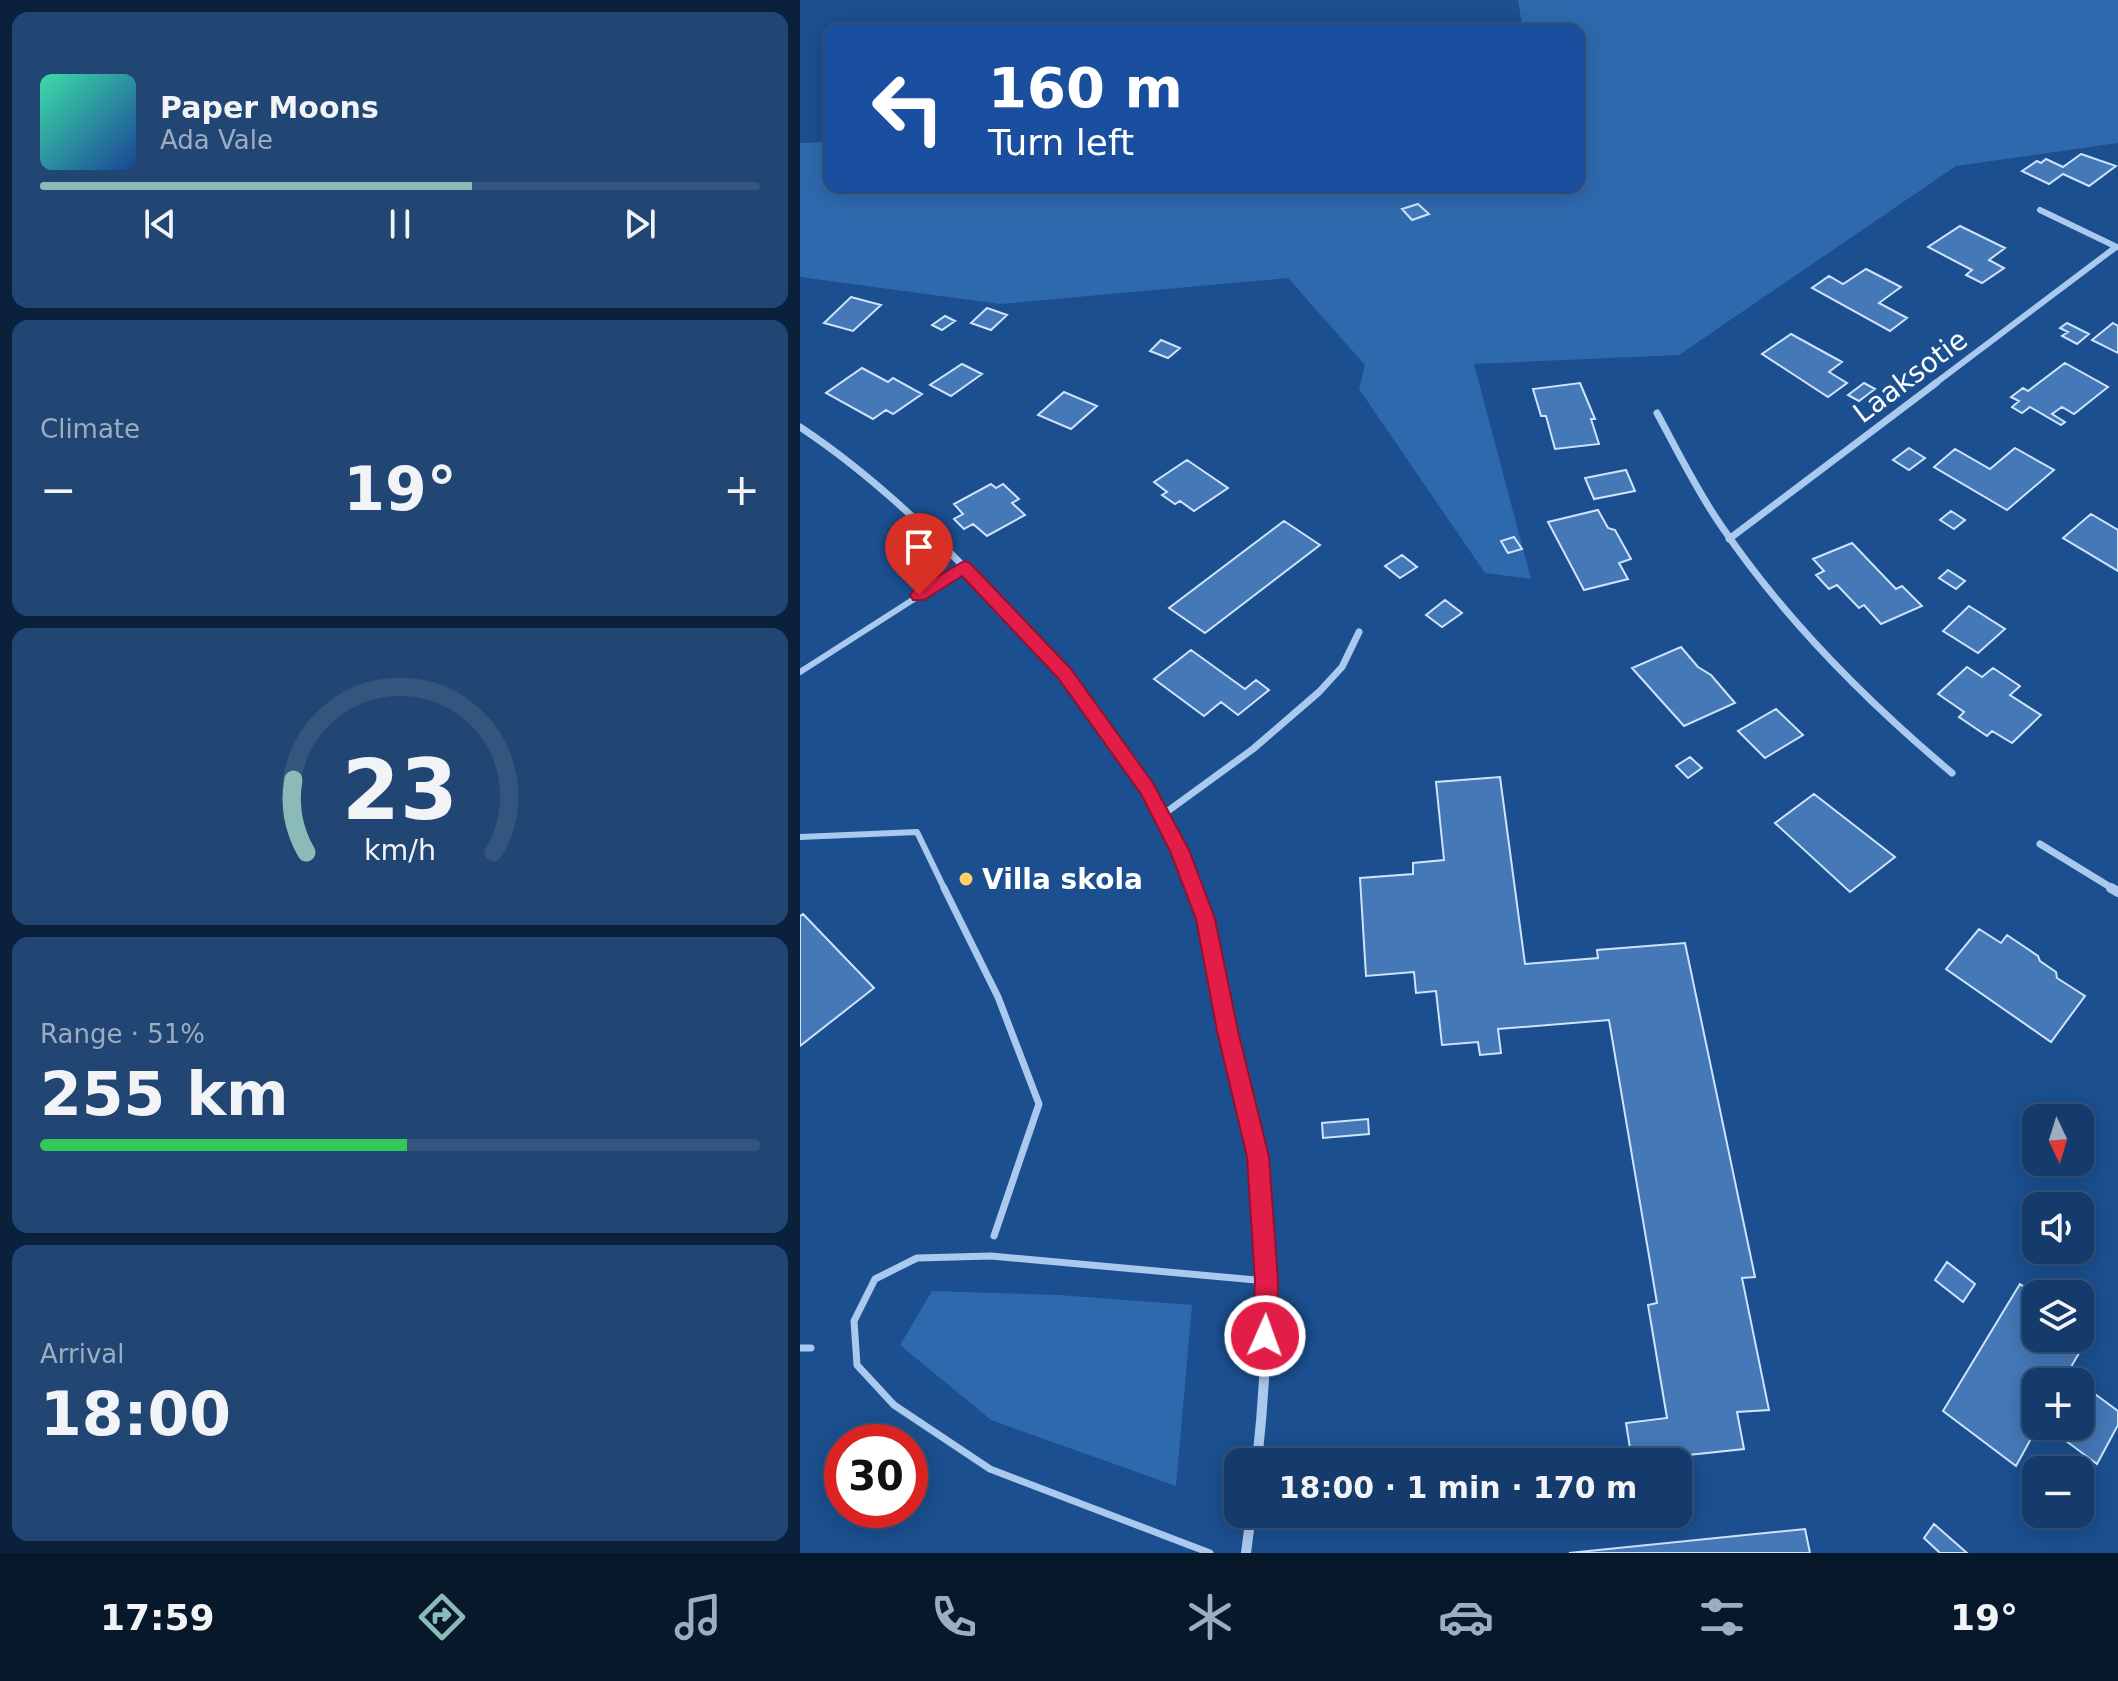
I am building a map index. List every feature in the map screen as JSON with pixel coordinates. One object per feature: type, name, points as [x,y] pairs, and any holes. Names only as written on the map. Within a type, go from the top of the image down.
[{"type":"street","name":"Laaksotie","points":[[1729,539],[2117,247],[2040,210]]},
{"type":"street","points":[[1657,413],[1729,539],[1860,693],[1952,773]]},
{"type":"street","points":[[800,427],[845,457],[964,567],[1064,673],[1147,788],[1179,850],[1206,919],[1228,1031],[1258,1157],[1267,1281],[1259,1448]]},
{"type":"street","points":[[1161,816],[1253,749],[1319,692],[1342,667],[1359,632]]},
{"type":"street","points":[[2040,844],[2118,892]]},
{"type":"street","points":[[1246,1553],[1249,1528]]},
{"type":"lane","points":[[800,672],[964,567]]},
{"type":"lane","points":[[800,837],[917,832],[984,969],[1039,1104],[994,1236]]},
{"type":"lane","points":[[1210,1553],[990,1469],[894,1405],[857,1365],[854,1321],[875,1279],[917,1258],[991,1256],[1267,1281]]},
{"type":"lane","points":[[800,1348],[811,1348]]},
{"type":"shaded area","points":[[1518,0],[2118,0],[2118,143],[1956,166],[1679,355],[1474,364],[1531,579],[1485,573],[1359,389],[1365,365],[1288,278],[1000,304],[800,277],[800,143],[824,142],[824,192],[1584,192],[1584,24],[1522,24]]},
{"type":"shaded area","points":[[932,1291],[1059,1295],[1192,1305],[1176,1486],[991,1420],[900,1345]]},
{"type":"building","points":[[2081,154],[2116,166],[2089,186],[2063,174],[2049,184],[2022,171],[2046,159],[2063,167]]},
{"type":"building","points":[[1418,204],[1429,214],[1412,220],[1402,209]]},
{"type":"building","points":[[1960,226],[2005,248],[1989,260],[2004,268],[1982,283],[1966,275],[1972,270],[1928,247]]},
{"type":"building","points":[[1866,269],[1901,287],[1879,303],[1907,318],[1890,331],[1812,288],[1829,276],[1843,284]]},
{"type":"building","points":[[851,297],[881,305],[853,331],[824,323]]},
{"type":"building","points":[[987,308],[1007,315],[991,330],[971,323]]},
{"type":"building","points":[[945,316],[955,321],[942,330],[932,325]]},
{"type":"building","points":[[2067,323],[2089,334],[2077,344],[2062,336],[2068,332],[2060,328]]},
{"type":"building","points":[[2113,323],[2118,326],[2118,353],[2092,340]]},
{"type":"building","points":[[1791,334],[1842,362],[1829,372],[1847,383],[1828,397],[1762,354]]},
{"type":"building","points":[[1161,340],[1180,348],[1168,358],[1150,351]]},
{"type":"building","points":[[2065,363],[2108,387],[2074,414],[2062,407],[2052,414],[2065,422],[2061,425],[2030,407],[2022,413],[2012,407],[2019,401],[2011,397],[2023,388],[2028,391]]},
{"type":"building","points":[[962,364],[982,374],[951,396],[930,385]]},
{"type":"building","points":[[862,368],[888,382],[893,378],[922,394],[893,414],[886,410],[873,419],[826,393]]},
{"type":"building","points":[[1580,383],[1595,419],[1591,419],[1599,444],[1555,449],[1546,416],[1541,416],[1533,389]]},
{"type":"building","points":[[1864,383],[1875,389],[1859,401],[1848,395]]},
{"type":"building","points":[[1064,392],[1097,406],[1071,429],[1038,415]]},
{"type":"building","points":[[1909,448],[1925,458],[1909,470],[1893,460]]},
{"type":"building","points":[[2015,448],[2054,470],[2007,510],[1934,467],[1955,449],[1990,469]]},
{"type":"building","points":[[1187,460],[1228,488],[1194,511],[1180,501],[1175,504],[1162,495],[1167,492],[1154,482]]},
{"type":"building","points":[[1626,470],[1635,491],[1594,499],[1585,478]]},
{"type":"building","points":[[991,484],[996,488],[1003,484],[1019,499],[1012,503],[1025,515],[987,536],[973,524],[964,529],[954,519],[963,514],[954,504]]},
{"type":"building","points":[[1598,510],[1608,528],[1615,530],[1631,559],[1619,563],[1628,579],[1584,590],[1548,522]]},
{"type":"building","points":[[1951,511],[1965,520],[1954,529],[1940,520]]},
{"type":"building","points":[[2091,514],[2118,530],[2118,571],[2063,538]]},
{"type":"building","points":[[1284,521],[1320,545],[1205,633],[1169,608]]},
{"type":"building","points":[[1514,537],[1522,549],[1508,553],[1501,541]]},
{"type":"building","points":[[1852,543],[1896,589],[1902,586],[1922,606],[1881,624],[1864,605],[1859,608],[1837,585],[1829,589],[1816,575],[1824,571],[1813,559]]},
{"type":"building","points":[[1402,555],[1417,567],[1400,578],[1385,566]]},
{"type":"building","points":[[1948,570],[1965,581],[1956,589],[1939,578]]},
{"type":"building","points":[[1445,600],[1462,613],[1442,627],[1426,615]]},
{"type":"building","points":[[1969,606],[2005,629],[1978,653],[1943,631]]},
{"type":"building","points":[[1681,647],[1735,703],[1684,726],[1632,668]]},
{"type":"building","points":[[1191,650],[1245,689],[1256,680],[1269,690],[1238,715],[1221,702],[1204,716],[1154,679]]},
{"type":"building","points":[[1967,667],[1982,677],[1993,668],[2020,686],[2010,695],[2041,715],[2012,743],[1992,731],[1987,736],[1959,717],[1964,712],[1938,694]]},
{"type":"building","points":[[1776,709],[1803,735],[1765,758],[1738,731]]},
{"type":"building","points":[[1690,757],[1702,768],[1688,778],[1676,766]]},
{"type":"building","points":[[1500,777],[1525,964],[1598,958],[1597,950],[1685,943],[1755,1277],[1742,1278],[1769,1410],[1737,1412],[1744,1449],[1692,1455],[1692,1448],[1630,1448],[1626,1423],[1667,1418],[1648,1305],[1657,1303],[1609,1020],[1498,1029],[1501,1053],[1480,1055],[1478,1042],[1442,1045],[1436,991],[1416,993],[1414,972],[1366,976],[1360,878],[1413,874],[1413,863],[1444,860],[1436,782]]},
{"type":"building","points":[[1814,794],[1895,857],[1850,892],[1775,823]]},
{"type":"building","points":[[803,914],[874,988],[800,1046],[800,916]]},
{"type":"building","points":[[1979,929],[2001,943],[2007,935],[2038,956],[2040,961],[2056,972],[2057,978],[2085,996],[2051,1042],[1946,969]]},
{"type":"building","points":[[1368,1119],[1369,1134],[1323,1138],[1322,1123]]},
{"type":"building","points":[[1947,1262],[1975,1284],[1963,1302],[1935,1280]]},
{"type":"building","points":[[2020,1284],[2022,1352],[2080,1352],[2070,1368],[2022,1368],[2022,1440],[2030,1440],[2016,1466],[1943,1411]]},
{"type":"building","points":[[2094,1393],[2118,1411],[2118,1425],[2097,1464],[2094,1456],[2086,1456],[2065,1440],[2094,1440]]},
{"type":"building","points":[[1934,1524],[1967,1553],[1940,1553],[1924,1538]]},
{"type":"building","points":[[1805,1529],[1810,1553],[1569,1553]]},
{"type":"place","name":"Villa skola","points":[[966,879]]},
{"type":"route","points":[[919,595],[964,567],[1064,673],[1147,788],[1179,850],[1206,919],[1228,1031],[1258,1157],[1267,1281],[1265,1336]]}]
